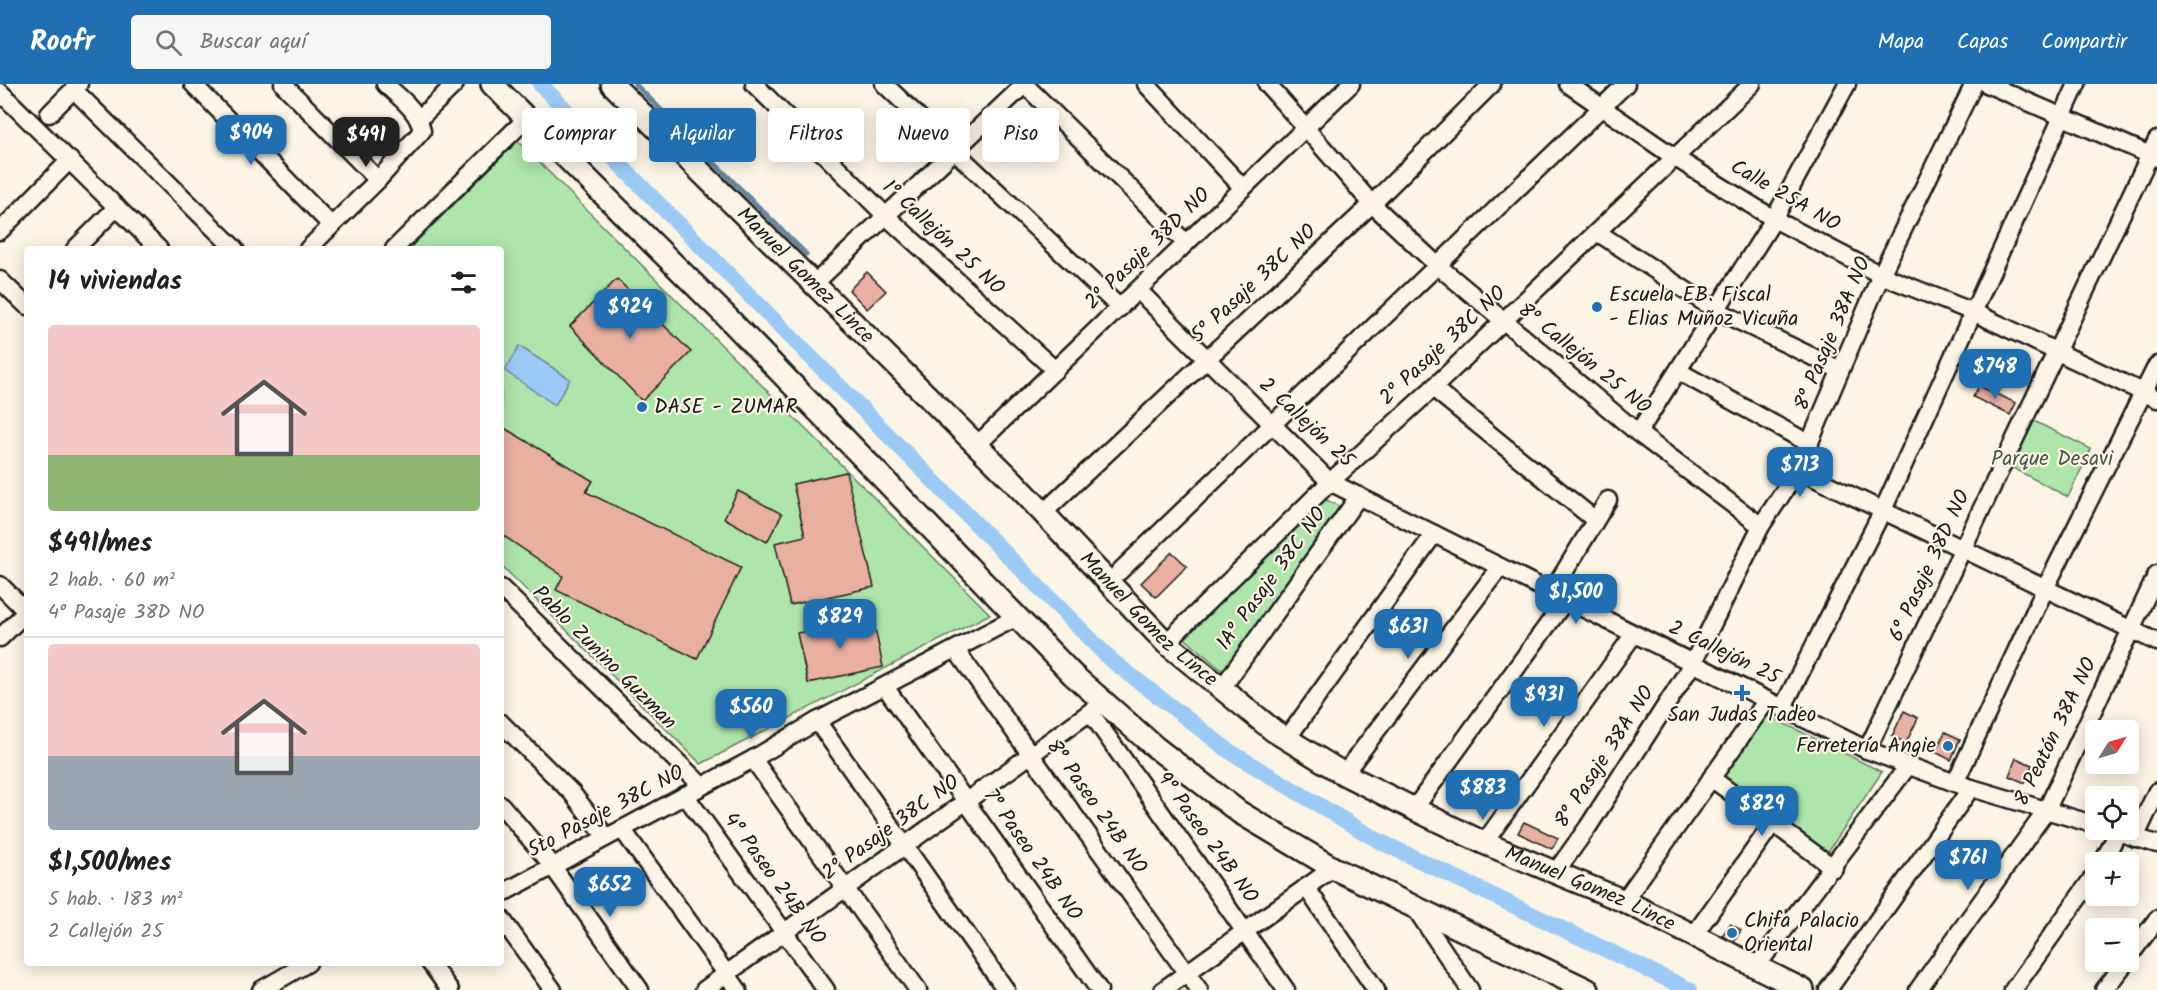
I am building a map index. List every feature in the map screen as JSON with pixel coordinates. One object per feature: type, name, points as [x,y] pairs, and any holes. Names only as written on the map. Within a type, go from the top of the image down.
[{"type":"main road","points":[[492,84],[522,113]]},
{"type":"main road","name":"Manuel Gomez Lince","points":[[612,84],[977,445],[1166,643],[1286,740],[1344,774],[1484,843],[1624,901],[1803,990]]},
{"type":"main road","points":[[571,162],[733,324],[1017,617],[1097,707],[1155,747],[1239,812],[1333,868],[1588,990]]},
{"type":"street","points":[[193,84],[332,225]]},
{"type":"street","points":[[283,84],[378,180]]},
{"type":"street","points":[[311,246],[378,180],[422,131],[420,119],[385,84]]},
{"type":"street","points":[[420,119],[454,84]]},
{"type":"street","name":"1° Callejón 25 NO","points":[[754,84],[886,216],[1055,370]]},
{"type":"street","points":[[884,84],[909,108]]},
{"type":"street","points":[[970,136],[1025,84],[1186,243]]},
{"type":"street","points":[[1146,84],[1243,188]]},
{"type":"street","name":"8° Callejón 25 NO","points":[[1267,84],[1372,204],[1438,266],[1638,433],[1761,526]]},
{"type":"street","name":"2° Pasaje 38D NO","points":[[977,445],[1351,84]]},
{"type":"street","name":"5° Pasaje 38C NO","points":[[1043,513],[1372,204],[1492,84]]},
{"type":"street","name":"Calle 25A NO","points":[[1568,84],[1674,157],[1774,219],[1881,275],[1973,312],[2150,396]]},
{"type":"street","points":[[1119,572],[1626,84]]},
{"type":"street","name":"2° Pasaje 38C NO","points":[[1166,643],[1330,482],[1433,388],[1752,84]]},
{"type":"street","points":[[1638,433],[1714,309],[1774,219],[1847,84]]},
{"type":"street","name":"8° Pasaje 38A NO","points":[[1555,873],[1588,827],[1693,663],[1761,526],[1798,470],[1881,275],[1974,84]]},
{"type":"street","points":[[1987,84],[2063,117],[2155,151]]},
{"type":"street","points":[[1783,707],[1883,510],[2077,84]]},
{"type":"street","points":[[49,114],[76,87],[232,246]]},
{"type":"street","points":[[0,92],[156,246]]},
{"type":"street","points":[[397,246],[522,123]]},
{"type":"street","name":"6° Pasaje 38D NO","points":[[1867,750],[2155,151]]},
{"type":"street","points":[[0,231],[70,160]]},
{"type":"street","points":[[815,283],[942,162]]},
{"type":"street","points":[[966,162],[1119,308]]},
{"type":"street","points":[[78,246],[117,207]]},
{"type":"street","points":[[1597,232],[1714,309],[1840,370]]},
{"type":"street","points":[[0,280],[24,300]]},
{"type":"street","name":"2 Callejón 25","points":[[1138,290],[1330,482],[1867,750],[1963,785],[2085,822]]},
{"type":"street","points":[[1828,990],[1963,785],[2045,589],[2150,396],[2157,365]]},
{"type":"street","points":[[1678,371],[1810,444]]},
{"type":"street","points":[[1433,388],[1594,520]]},
{"type":"street","points":[[1798,470],[1964,547],[2045,589],[2157,642]]},
{"type":"street","name":"1A° Pasaje 38C NO","points":[[1222,688],[1359,496]]},
{"type":"street","points":[[1414,809],[1558,597],[1594,520],[1608,500]]},
{"type":"street","points":[[1286,740],[1434,534]]},
{"type":"street","points":[[1344,774],[1500,567]]},
{"type":"street","name":"8 Peatón 38A NO","points":[[1918,990],[2046,811],[2157,574]]},
{"type":"street","points":[[0,585],[24,608]]},
{"type":"street","name":"Pablo Zunino Guzman","points":[[504,591],[702,786]]},
{"type":"street","points":[[0,638],[24,614]]},
{"type":"street","name":"5to Pasaje 38C NO","points":[[504,892],[753,759],[817,721],[886,688],[1017,617]]},
{"type":"street","points":[[1484,843],[1634,634]]},
{"type":"street","name":"8° Paseo 24B NO","points":[[956,650],[1199,990]]},
{"type":"street","name":"7° Paseo 24B NO","points":[[886,688],[1099,990]]},
{"type":"street","points":[[1624,901],[1767,700]]},
{"type":"street","name":"2° Pasaje 38C NO","points":[[704,990],[1097,707]]},
{"type":"street","name":"9° Paseo 24B NO","points":[[1097,707],[1286,990]]},
{"type":"street","points":[[817,721],[1006,990]]},
{"type":"street","points":[[504,726],[572,793],[606,837]]},
{"type":"street","points":[[753,759],[918,990]]},
{"type":"street","points":[[1756,967],[1777,936],[1834,868],[1908,766]]},
{"type":"street","points":[[1711,778],[1834,868]]},
{"type":"street","points":[[2139,829],[2157,791]]},
{"type":"street","name":"4° Paseo 24B NO","points":[[685,795],[826,990]]},
{"type":"street","points":[[504,809],[552,867],[640,990]]},
{"type":"street","points":[[1694,935],[1773,823]]},
{"type":"street","points":[[622,829],[738,990]]},
{"type":"street","points":[[2139,839],[2157,844]]},
{"type":"street","points":[[1162,990],[1333,868]]},
{"type":"street","points":[[1306,886],[1376,990]]},
{"type":"street","points":[[2013,990],[2085,889]]},
{"type":"street","points":[[1415,908],[1470,990]]},
{"type":"street","points":[[2139,943],[2157,919]]},
{"type":"street","points":[[504,922],[553,990]]},
{"type":"street","points":[[261,990],[303,966]]},
{"type":"street","points":[[432,966],[450,990]]},
{"type":"street","points":[[2104,990],[2118,972]]},
{"type":"green space","name":"DASE - ZUMAR","points":[[518,141],[522,145],[522,162],[539,162],[990,614],[701,764],[504,568],[504,246],[412,246]]},
{"type":"green space","name":"Parque Desavi","points":[[2032,420],[2091,449],[2068,497],[2011,467]]},
{"type":"green space","points":[[1320,497],[1343,508],[1226,674],[1182,636]]},
{"type":"green space","points":[[1761,712],[1882,772],[1827,853],[1718,776]]},
{"type":"water","points":[[519,346],[570,379],[555,405],[505,371]]},
{"type":"building","points":[[867,272],[886,291],[867,309],[849,290]]},
{"type":"building","points":[[617,279],[691,352],[642,401],[570,326]]},
{"type":"building","points":[[1979,386],[2016,403],[2010,415],[1973,397]]},
{"type":"building","points":[[504,428],[593,481],[586,492],[741,567],[697,659],[556,590],[563,576],[504,536]]},
{"type":"building","points":[[846,472],[874,587],[790,605],[775,543],[805,536],[793,484]]},
{"type":"building","points":[[738,491],[782,514],[767,542],[724,518]]},
{"type":"building","points":[[1172,552],[1187,566],[1156,597],[1141,583]]},
{"type":"building","points":[[873,618],[883,667],[808,683],[797,633]]},
{"type":"building","points":[[1904,711],[1918,718],[1906,743],[1892,736]]},
{"type":"building","name":"Ferretería Angie","points":[[1945,732],[1960,739],[1951,760],[1935,752]]},
{"type":"building","points":[[2016,758],[2032,765],[2025,783],[2009,776]]},
{"type":"building","points":[[1524,822],[1558,838],[1552,849],[1518,833]]},
{"type":"building","name":"Chifa Palacio Oriental","points":[[1730,924],[1741,930],[1734,942],[1722,936]]},
{"type":"waterway","points":[[540,84],[1111,660],[1229,751],[1377,840],[1690,990]]},
{"type":"waterway","points":[[635,84],[806,254]]},
{"type":"place","name":"Escuela EB. Fiscal - Elias Muñoz Vicuña","points":[[1597,307]]},
{"type":"place","name":"DASE - ZUMAR","points":[[642,407]]},
{"type":"place","name":"San Judas Tadeo","points":[[1742,693]]},
{"type":"place","name":"Ferretería Angie","points":[[1948,746]]},
{"type":"place","name":"Chifa Palacio Oriental","points":[[1732,933]]}]
